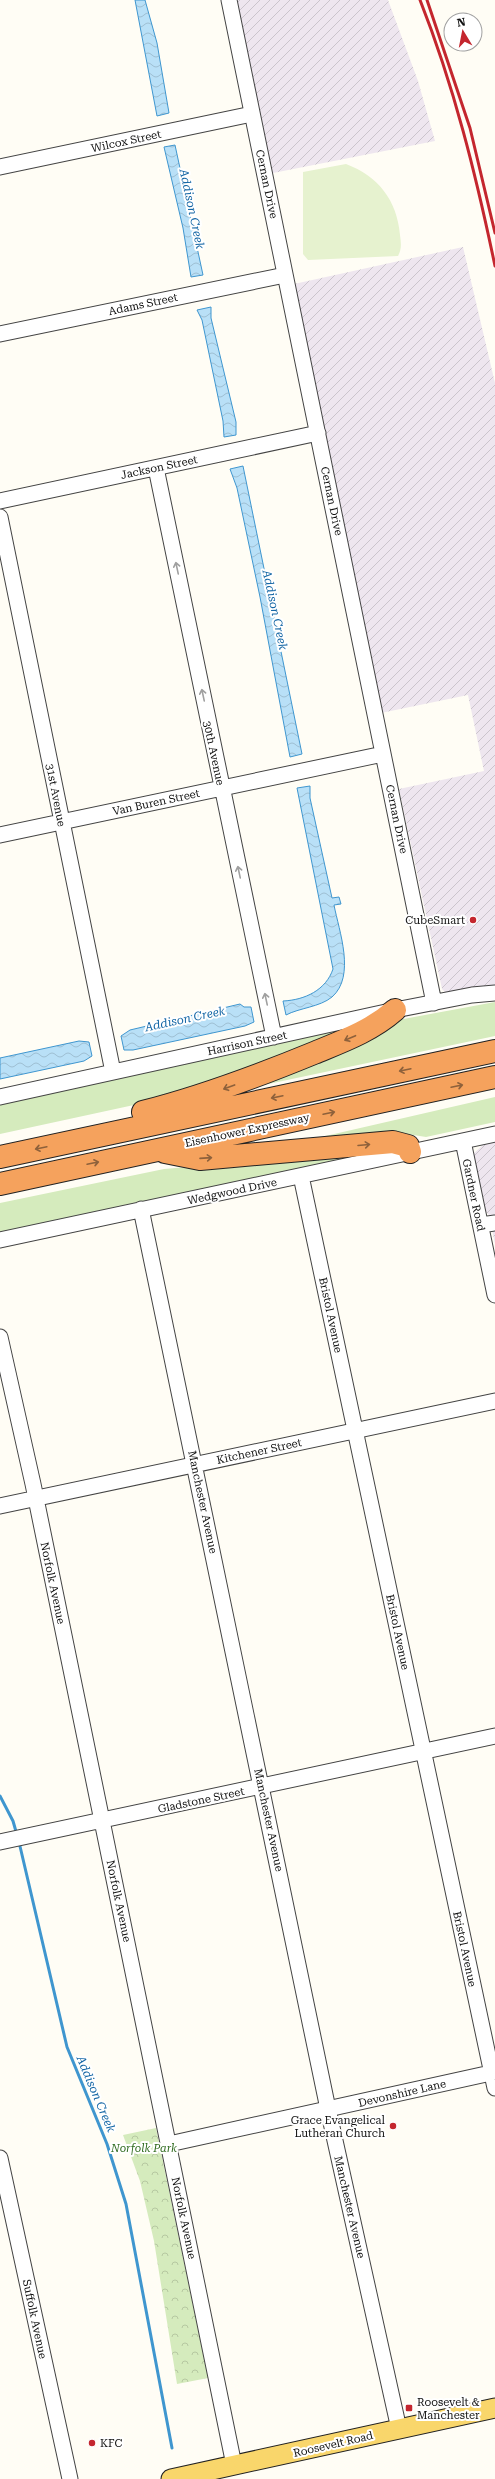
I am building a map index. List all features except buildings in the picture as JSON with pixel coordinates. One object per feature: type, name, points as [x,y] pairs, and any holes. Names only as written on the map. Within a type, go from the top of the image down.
[{"type":"highway","points":[[74,1141],[121,1118],[204,1096],[289,1063],[367,1030],[395,1010]]},
{"type":"highway","points":[[0,1157],[495,1051]]},
{"type":"highway","name":"Eisenhower Expressway","points":[[0,1184],[495,1077]]},
{"type":"highway","points":[[154,1150],[200,1159],[393,1142],[408,1146],[410,1152]]},
{"type":"main road","name":"Roosevelt Road","points":[[171,2479],[495,2408]]},
{"type":"street","name":"Cernan Drive","points":[[229,0],[434,1003]]},
{"type":"street","name":"Wilcox Street","points":[[0,167],[252,114]]},
{"type":"street","name":"Adams Street","points":[[0,334],[285,274]]},
{"type":"street","name":"Jackson Street","points":[[0,501],[318,433]]},
{"type":"street","name":"30th Avenue","points":[[156,468],[274,1037]]},
{"type":"street","name":"31st Avenue","points":[[0,517],[113,1072]]},
{"type":"street","name":"Van Buren Street","points":[[0,835],[384,754]]},
{"type":"street","name":"Harrison Street","points":[[0,1097],[395,1010],[472,995],[495,993]]},
{"type":"street","name":"Wedgwood Drive","points":[[0,1240],[495,1134]]},
{"type":"street","name":"Gardner Road","points":[[463,1141],[488,1224],[495,1295]]},
{"type":"street","name":"Bristol Avenue","points":[[301,1176],[493,2072],[495,2088]]},
{"type":"street","name":"Manchester Avenue","points":[[141,1210],[196,1464],[328,2109],[399,2429]]},
{"type":"street","name":"Norfolk Avenue","points":[[0,1337],[36,1498],[234,2465]]},
{"type":"street","name":"Kitchener Street","points":[[0,1506],[495,1401]]},
{"type":"street","name":"Gladstone Street","points":[[4,1841],[495,1736]]},
{"type":"street","name":"Devonshire Lane","points":[[169,2144],[493,2072]]},
{"type":"street","name":"Suffolk Avenue","points":[[0,2158],[2,2181],[70,2479]]},
{"type":"shaded area","points":[[233,0],[388,0],[418,81],[435,141],[268,174]]},
{"type":"shaded area","points":[[463,247],[495,383],[495,987],[452,993],[445,992],[442,989],[399,789],[484,771],[468,695],[381,713],[294,284]]},
{"type":"shaded area","points":[[495,1140],[495,1244],[489,1215],[484,1210],[473,1154],[486,1142]]},
{"type":"green space","points":[[346,164],[368,175],[384,191],[390,200],[395,211],[400,235],[401,248],[398,256],[308,260],[303,254],[303,172]]},
{"type":"green space","points":[[495,1002],[495,1036],[244,1089],[398,1020]]},
{"type":"green space","points":[[358,1025],[359,1029],[157,1100],[0,1134],[0,1102]]},
{"type":"green space","points":[[495,1097],[495,1122],[426,1137],[401,1133],[282,1146]]},
{"type":"green space","points":[[394,1149],[0,1234],[0,1203],[164,1169]]},
{"type":"green space","name":"Norfolk Park","points":[[156,2128],[208,2378],[177,2384],[154,2241],[140,2181],[123,2135]]},
{"type":"water","points":[[135,0],[145,0],[157,43],[169,113],[157,116]]},
{"type":"water","points":[[175,145],[203,275],[191,277],[183,228],[164,147]]},
{"type":"water","points":[[211,307],[211,318],[236,422],[236,435],[224,437],[223,421],[202,320],[197,310]]},
{"type":"water","points":[[243,466],[302,754],[290,757],[260,597],[237,488],[230,469]]},
{"type":"water","points":[[310,786],[310,798],[332,898],[339,897],[341,904],[334,905],[344,953],[343,977],[339,988],[332,997],[322,1003],[286,1015],[283,1001],[299,999],[314,992],[325,983],[333,969],[297,788]]},
{"type":"water","points":[[240,1004],[244,1007],[251,1007],[254,1022],[245,1026],[133,1050],[124,1050],[121,1036],[130,1030]]},
{"type":"water","points":[[79,1041],[89,1042],[92,1056],[84,1061],[0,1079],[0,1058]]},
{"type":"waterway","name":"Addison Creek","points":[[0,1796],[13,1821],[17,1835]]},
{"type":"waterway","name":"Addison Creek","points":[[19,1842],[67,2047],[107,2144],[126,2204],[172,2448]]},
{"type":"railway","points":[[420,0],[454,98],[472,165],[495,266]]},
{"type":"railway","points":[[427,0],[470,128],[495,233]]},
{"type":"place","name":"CubeSmart","points":[[473,920]]},
{"type":"place","name":"Grace Evangelical Lutheran Church","points":[[393,2126]]},
{"type":"place","name":"Roosevelt & Manchester","points":[[409,2408]]},
{"type":"place","name":"KFC","points":[[92,2443]]}]
